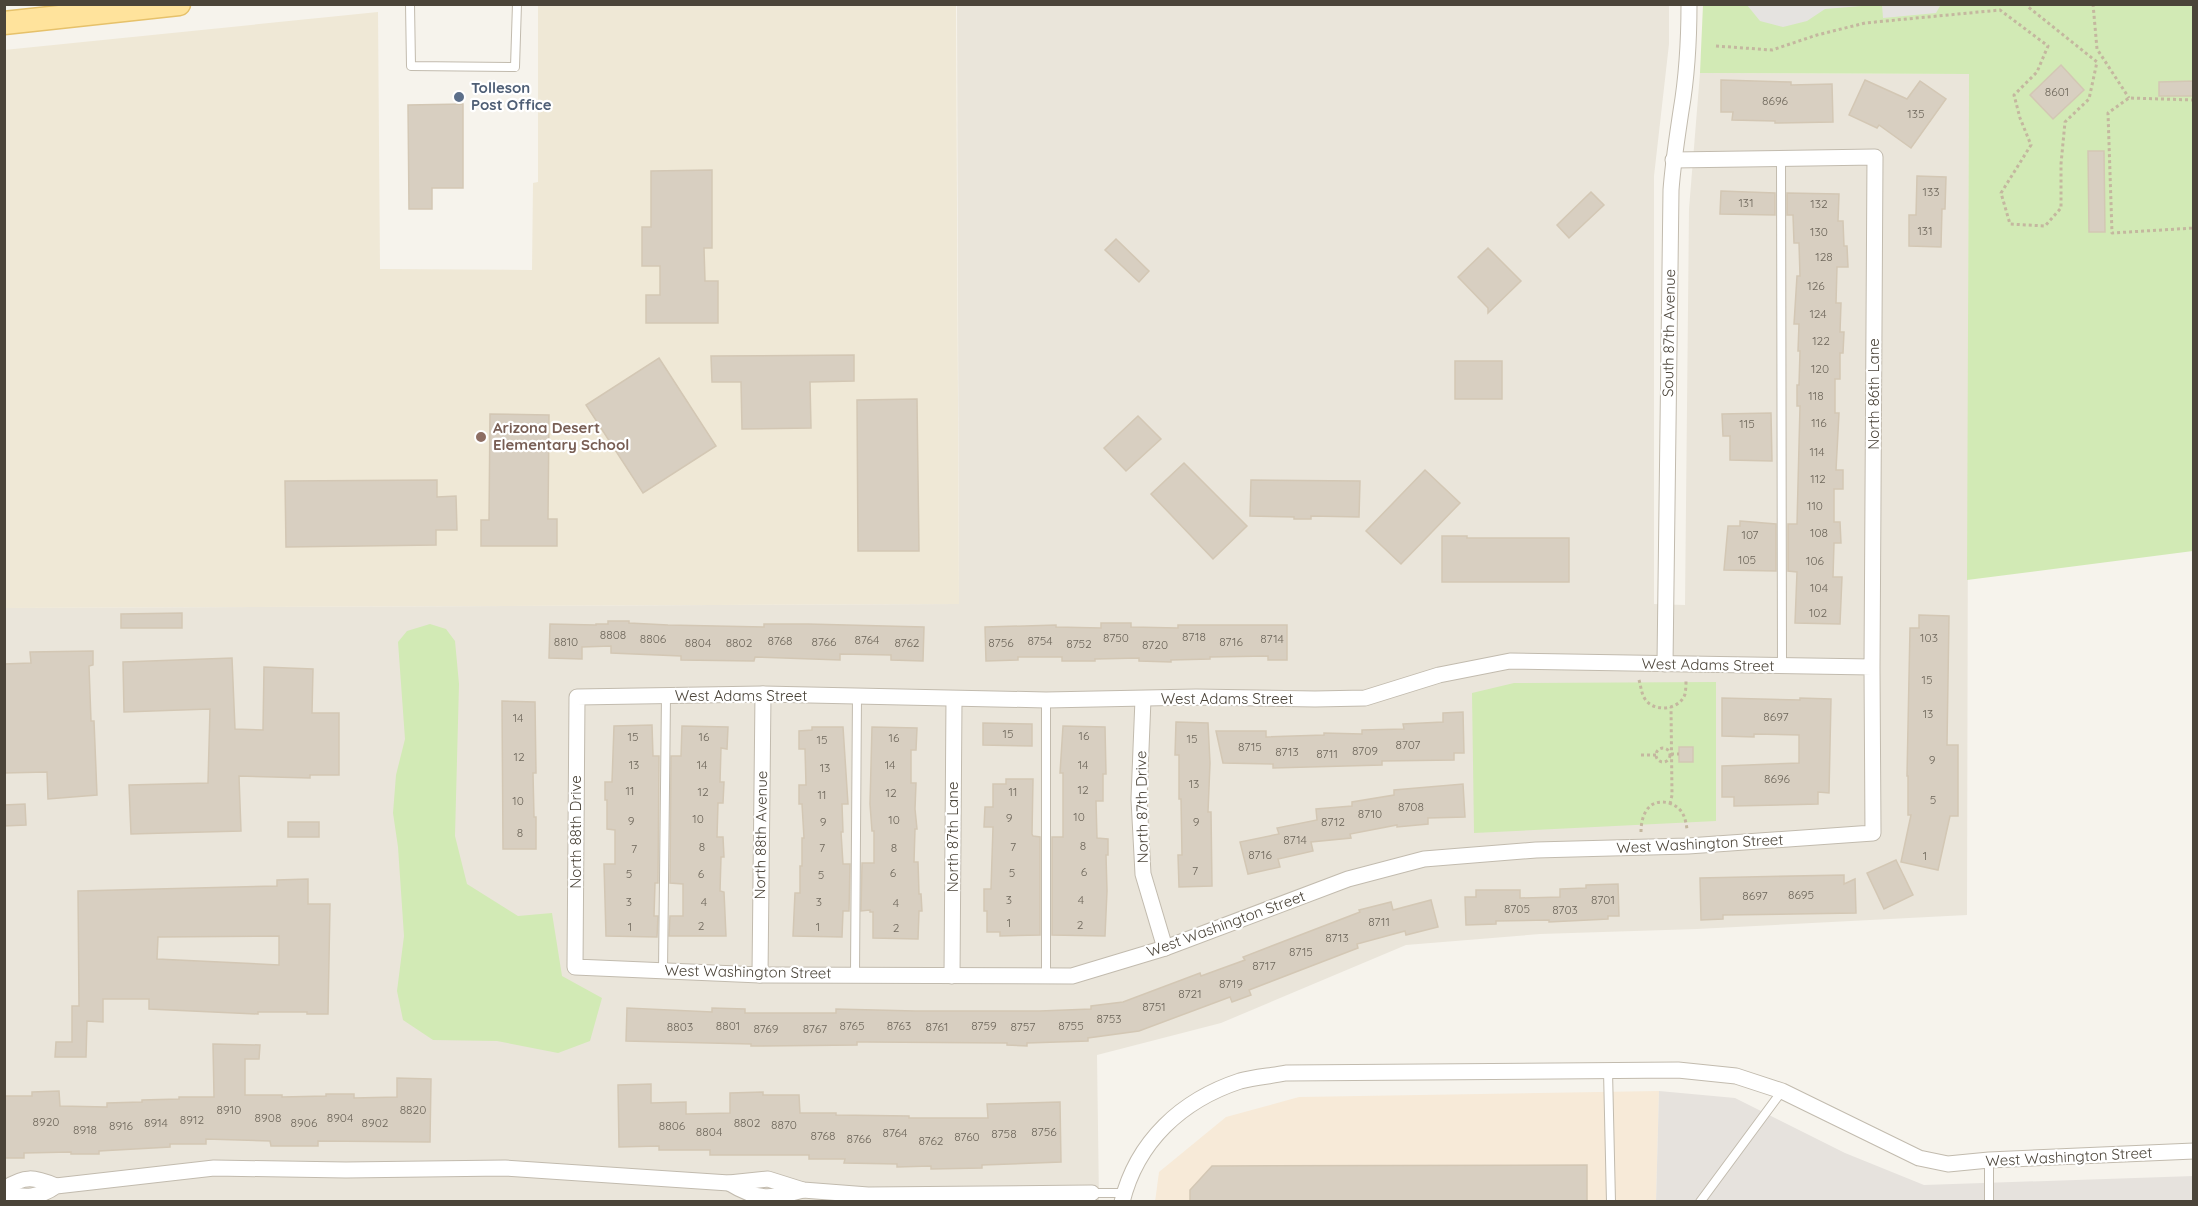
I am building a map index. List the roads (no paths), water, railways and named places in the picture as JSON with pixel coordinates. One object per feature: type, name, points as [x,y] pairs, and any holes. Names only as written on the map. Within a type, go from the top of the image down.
[{"type":"main road","points":[[4,23],[56,12],[179,4]]},
{"type":"street","name":"South 87th Avenue","points":[[1665,664],[1671,190],[1673,160],[1688,59],[1689,4]]},
{"type":"street","name":"North 86th Lane","points":[[1673,160],[1875,157],[1873,832]]},
{"type":"street","name":"West Adams Street","points":[[577,697],[763,694],[1046,700],[1365,698],[1439,675],[1510,661],[1872,667]]},
{"type":"street","name":"North 88th Avenue","points":[[760,975],[763,694]]},
{"type":"street","name":"North 88th Drive","points":[[575,968],[577,697]]},
{"type":"street","name":"North 87th Lane","points":[[952,976],[954,699]]},
{"type":"street","name":"North 87th Drive","points":[[1143,699],[1139,799],[1143,874],[1165,948]]},
{"type":"street","name":"West Washington Street","points":[[575,968],[760,975],[1072,976],[1165,948],[1348,879],[1424,859],[1536,850],[1688,846],[1873,832]]},
{"type":"street","name":"West Washington Street","points":[[1123,1197],[1146,1146],[1170,1120],[1193,1101],[1240,1081],[1286,1073],[1678,1070],[1736,1076],[1782,1091],[1918,1158],[1948,1164],[1989,1160],[2193,1151]]},
{"type":"street","points":[[4,1191],[15,1181],[27,1178],[36,1178],[56,1186],[214,1168],[346,1170],[506,1168],[729,1183],[768,1179],[804,1190],[868,1195],[1092,1193]]},
{"type":"lane","points":[[410,4],[411,66],[515,67],[517,4]]},
{"type":"lane","points":[[1781,158],[1782,666]]},
{"type":"lane","points":[[663,971],[666,696]]},
{"type":"lane","points":[[855,974],[857,696]]},
{"type":"lane","points":[[1046,700],[1046,976]]},
{"type":"lane","points":[[1608,1071],[1611,1202]]},
{"type":"lane","points":[[1700,1202],[1782,1091]]},
{"type":"lane","points":[[1989,1160],[1989,1202]]},
{"type":"lane","points":[[1092,1193],[1123,1197]]},
{"type":"place","name":"Tolleson Post Office","points":[[459,97]]},
{"type":"place","name":"Arizona Desert Elementary School","points":[[481,437]]}]
